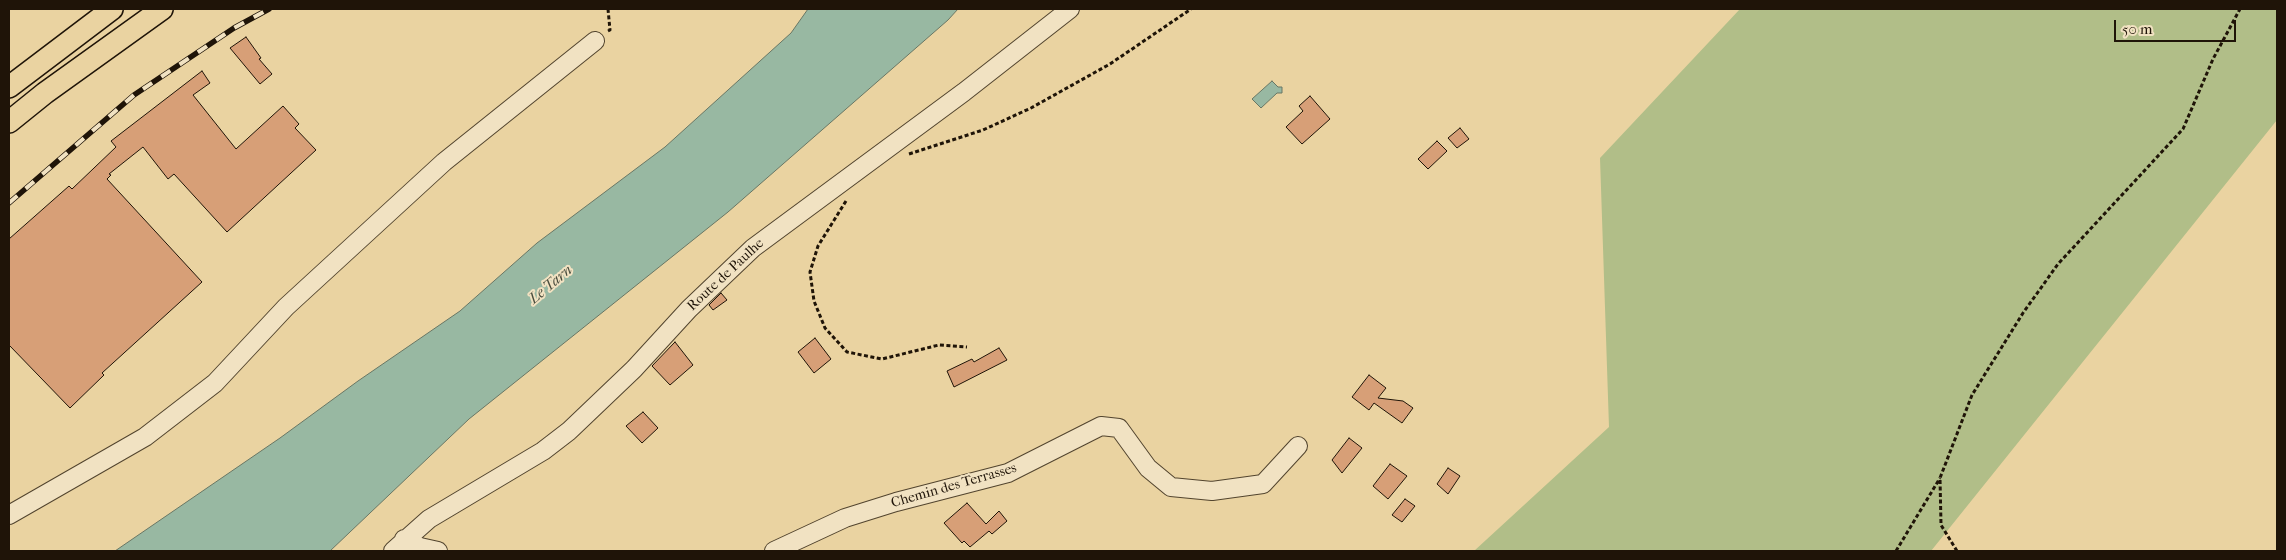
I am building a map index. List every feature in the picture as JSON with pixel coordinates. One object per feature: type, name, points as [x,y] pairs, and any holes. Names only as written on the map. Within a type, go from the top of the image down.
[{"type":"main road","points":[[9,87],[112,9]]},
{"type":"main road","points":[[9,122],[45,93],[162,9]]},
{"type":"street","name":"Route de Paulhe","points":[[398,545],[429,519],[543,451],[569,431],[634,369],[689,308],[753,248],[964,92],[1070,9]]},
{"type":"street","points":[[9,516],[144,437],[215,384],[286,307],[444,162],[595,41]]},
{"type":"street","name":"Chemin des Terrasses","points":[[774,551],[845,518],[896,502],[1008,473],[1101,426],[1119,428],[1148,468],[1171,487],[1212,491],[1263,484],[1298,446]]},
{"type":"street","points":[[398,545],[438,551]]},
{"type":"path","points":[[901,155],[918,152],[983,130],[1032,108],[1110,64],[1191,9]]},
{"type":"path","points":[[1896,551],[1940,478],[1972,395],[2023,313],[2058,264],[2183,129],[2213,59],[2240,9]]},
{"type":"path","points":[[848,199],[818,246],[810,272],[814,301],[825,328],[847,352],[882,359],[939,345],[967,348]]},
{"type":"path","points":[[1940,478],[1941,525],[1957,551]]},
{"type":"green space","points":[[1740,9],[2277,9],[2277,120],[1931,551],[1474,551],[1609,427],[1600,158]]},
{"type":"water","name":"Le Tarn","points":[[808,9],[958,9],[948,20],[728,212],[469,419],[330,551],[115,551],[460,311],[537,243],[665,147],[791,33]]},
{"type":"water","points":[[1272,81],[1278,87],[1282,87],[1282,93],[1277,93],[1261,108],[1252,99]]},
{"type":"building","points":[[246,37],[261,58],[259,59],[272,74],[260,84],[230,48]]},
{"type":"building","points":[[202,71],[210,83],[193,95],[236,149],[283,106],[299,124],[295,128],[316,150],[227,232],[174,174],[168,179],[143,147],[109,174],[111,175],[107,179],[202,282],[102,373],[104,375],[70,408],[9,345],[9,239],[69,186],[72,189],[116,147],[111,141]]},
{"type":"building","points":[[1310,96],[1330,119],[1302,144],[1286,127],[1303,111],[1299,106]]},
{"type":"building","points":[[1460,128],[1469,139],[1457,148],[1448,138]]},
{"type":"building","points":[[1437,141],[1447,151],[1428,169],[1418,159]]},
{"type":"building","points":[[721,293],[727,300],[713,310],[709,305]]},
{"type":"building","points":[[815,338],[831,359],[814,373],[798,352]]},
{"type":"building","points":[[675,342],[693,365],[670,385],[652,366]]},
{"type":"building","points":[[999,348],[1007,360],[954,387],[947,371],[972,359],[974,362]]},
{"type":"building","points":[[1369,375],[1386,388],[1378,398],[1403,401],[1413,408],[1402,423],[1374,403],[1369,410],[1352,397]]},
{"type":"building","points":[[643,412],[658,428],[642,443],[626,426]]},
{"type":"building","points":[[1349,438],[1362,448],[1342,473],[1332,460]]},
{"type":"building","points":[[1390,464],[1407,476],[1388,499],[1373,486]]},
{"type":"building","points":[[1448,468],[1460,476],[1448,494],[1437,484]]},
{"type":"building","points":[[1405,499],[1415,506],[1402,522],[1392,515]]},
{"type":"building","points":[[967,503],[986,524],[999,511],[1007,521],[992,534],[989,531],[970,547],[964,541],[962,543],[944,523]]},
{"type":"railway","points":[[9,203],[134,95],[234,28],[269,9]]}]
